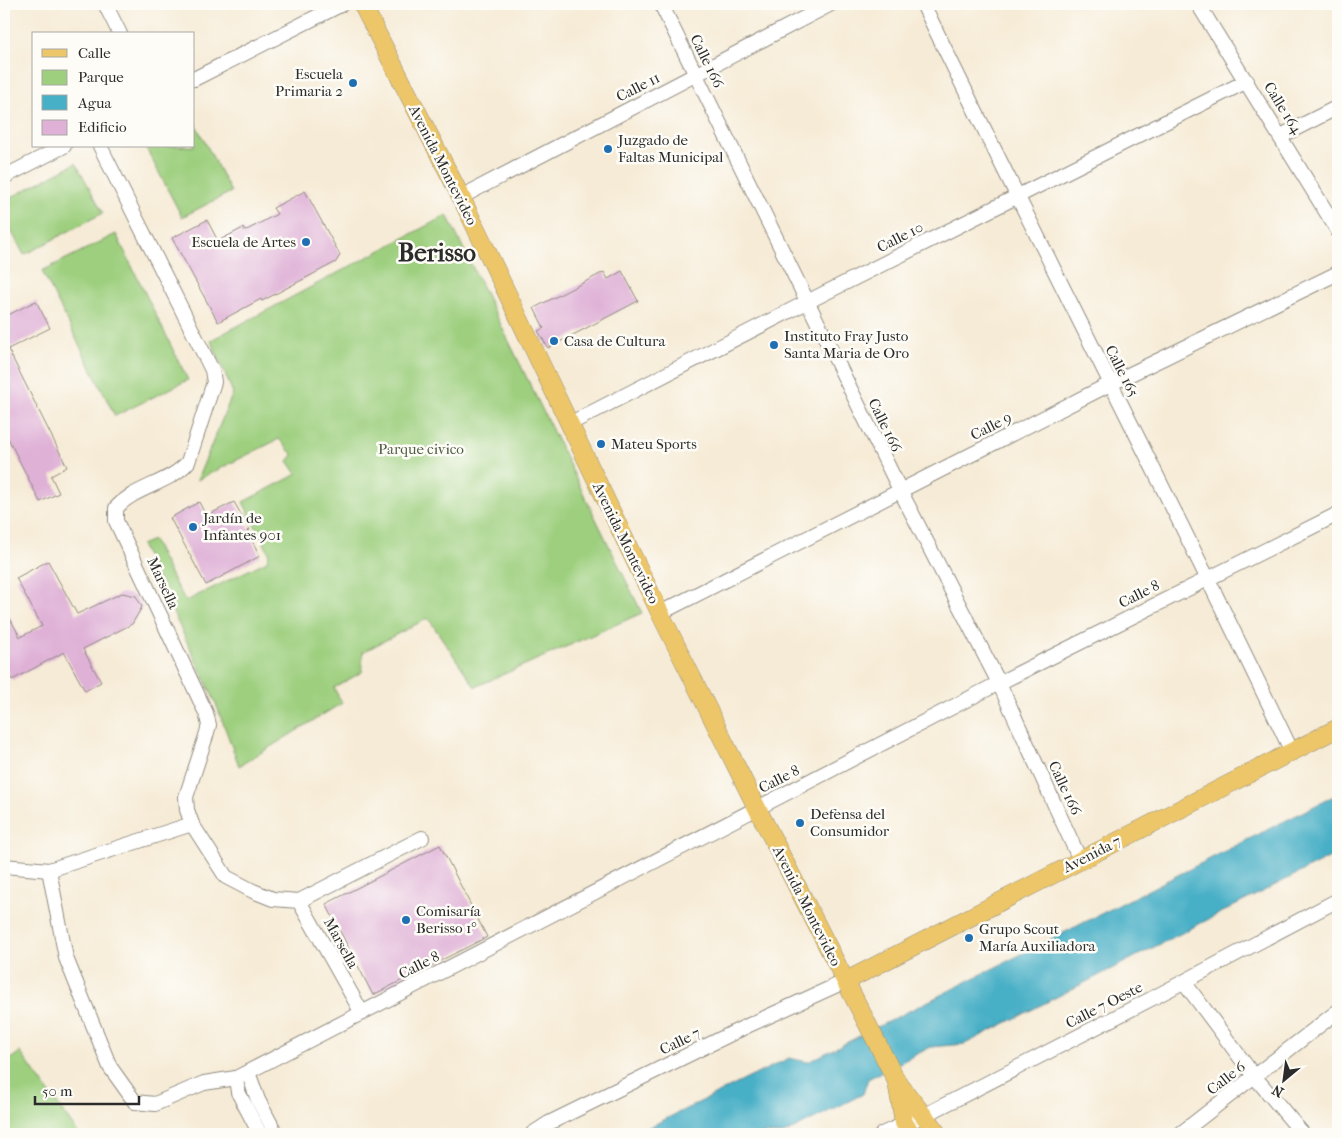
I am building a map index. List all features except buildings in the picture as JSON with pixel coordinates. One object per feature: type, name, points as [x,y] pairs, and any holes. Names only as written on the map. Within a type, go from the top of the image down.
[{"type":"main road","name":"Avenida Montevideo","points":[[362,4],[460,197],[660,613],[757,808],[867,1020],[896,1080],[908,1129]]},
{"type":"main road","name":"Avenida 7","points":[[846,981],[1338,728]]},
{"type":"main road","name":"Avenida Montevideo","points":[[896,1080],[938,1134]]},
{"type":"street","points":[[105,4],[119,32]]},
{"type":"street","points":[[195,78],[342,4]]},
{"type":"street","name":"Calle 166","points":[[661,4],[900,490],[999,683],[1080,860]]},
{"type":"street","name":"Calle 11","points":[[460,197],[831,4]]},
{"type":"street","name":"Calle 165","points":[[923,4],[1016,196],[1209,578],[1292,752]]},
{"type":"street","name":"Calle 164","points":[[1198,4],[1338,231]]},
{"type":"street","name":"Calle 10","points":[[569,424],[1016,196],[1247,81]]},
{"type":"street","points":[[1281,136],[1338,107]]},
{"type":"street","points":[[4,177],[60,148]]},
{"type":"street","name":"Marsella","points":[[101,148],[208,362],[214,382],[188,462],[179,472],[124,499],[116,508],[116,521],[206,713],[208,725],[206,736],[186,797],[187,810],[192,824],[226,877],[273,899],[299,901],[362,1013]]},
{"type":"street","name":"Calle 9","points":[[660,613],[1110,384],[1338,273]]},
{"type":"street","name":"Calle 8","points":[[49,870],[66,958],[110,1067],[135,1102],[154,1104],[204,1084],[242,1075],[999,683],[1338,514]]},
{"type":"street","points":[[4,866],[49,870],[192,824]]},
{"type":"street","points":[[299,901],[422,838]]},
{"type":"street","name":"Calle 7 Oeste","points":[[882,1134],[908,1129],[925,1115],[1184,982],[1338,900]]},
{"type":"street","name":"Calle 7","points":[[532,1134],[549,1123],[747,1026],[846,981]]},
{"type":"street","points":[[1184,982],[1254,1076],[1302,1134]]},
{"type":"street","name":"Calle 6","points":[[1180,1134],[1338,1011]]},
{"type":"street","points":[[242,1075],[238,1092],[260,1134]]},
{"type":"street","points":[[242,1075],[276,1134]]},
{"type":"green space","points":[[195,123],[231,192],[182,217],[146,148],[195,148]]},
{"type":"green space","points":[[76,163],[103,213],[24,255],[4,217],[4,201]]},
{"type":"green space","name":"Parque civico","points":[[447,215],[642,613],[475,687],[428,618],[363,652],[362,672],[334,688],[342,703],[239,766],[215,701],[141,545],[153,540],[186,601],[267,561],[269,553],[243,502],[297,474],[288,461],[293,455],[279,439],[197,480],[233,393],[211,340]]},
{"type":"green space","points":[[116,234],[188,380],[115,416],[42,271]]},
{"type":"green space","points":[[20,1052],[79,1134],[4,1134],[4,1064]]},
{"type":"water","points":[[1338,794],[1338,853],[965,1044],[931,1047],[868,1079],[863,1094],[784,1134],[635,1134],[789,1058],[808,1062]]},
{"type":"place","name":"Escuela Primaria 2","points":[[353,83]]},
{"type":"place","name":"Juzgado de Faltas Municipal","points":[[608,149]]},
{"type":"place","name":"Escuela de Artes","points":[[306,242]]},
{"type":"place","name":"Casa de Cultura","points":[[554,341]]},
{"type":"place","name":"Instituto Fray Justo Santa Maria de Oro","points":[[774,345]]},
{"type":"place","name":"Mateu Sports","points":[[601,444]]},
{"type":"place","name":"Jardín de Infantes 901","points":[[193,527]]},
{"type":"place","name":"Defensa del Consumidor","points":[[800,823]]},
{"type":"place","name":"Comisaría Berisso 1°","points":[[406,920]]},
{"type":"place","name":"Grupo Scout María Auxiliadora","points":[[969,938]]},
{"type":"district","name":"Berisso","points":[[437,252]]}]
